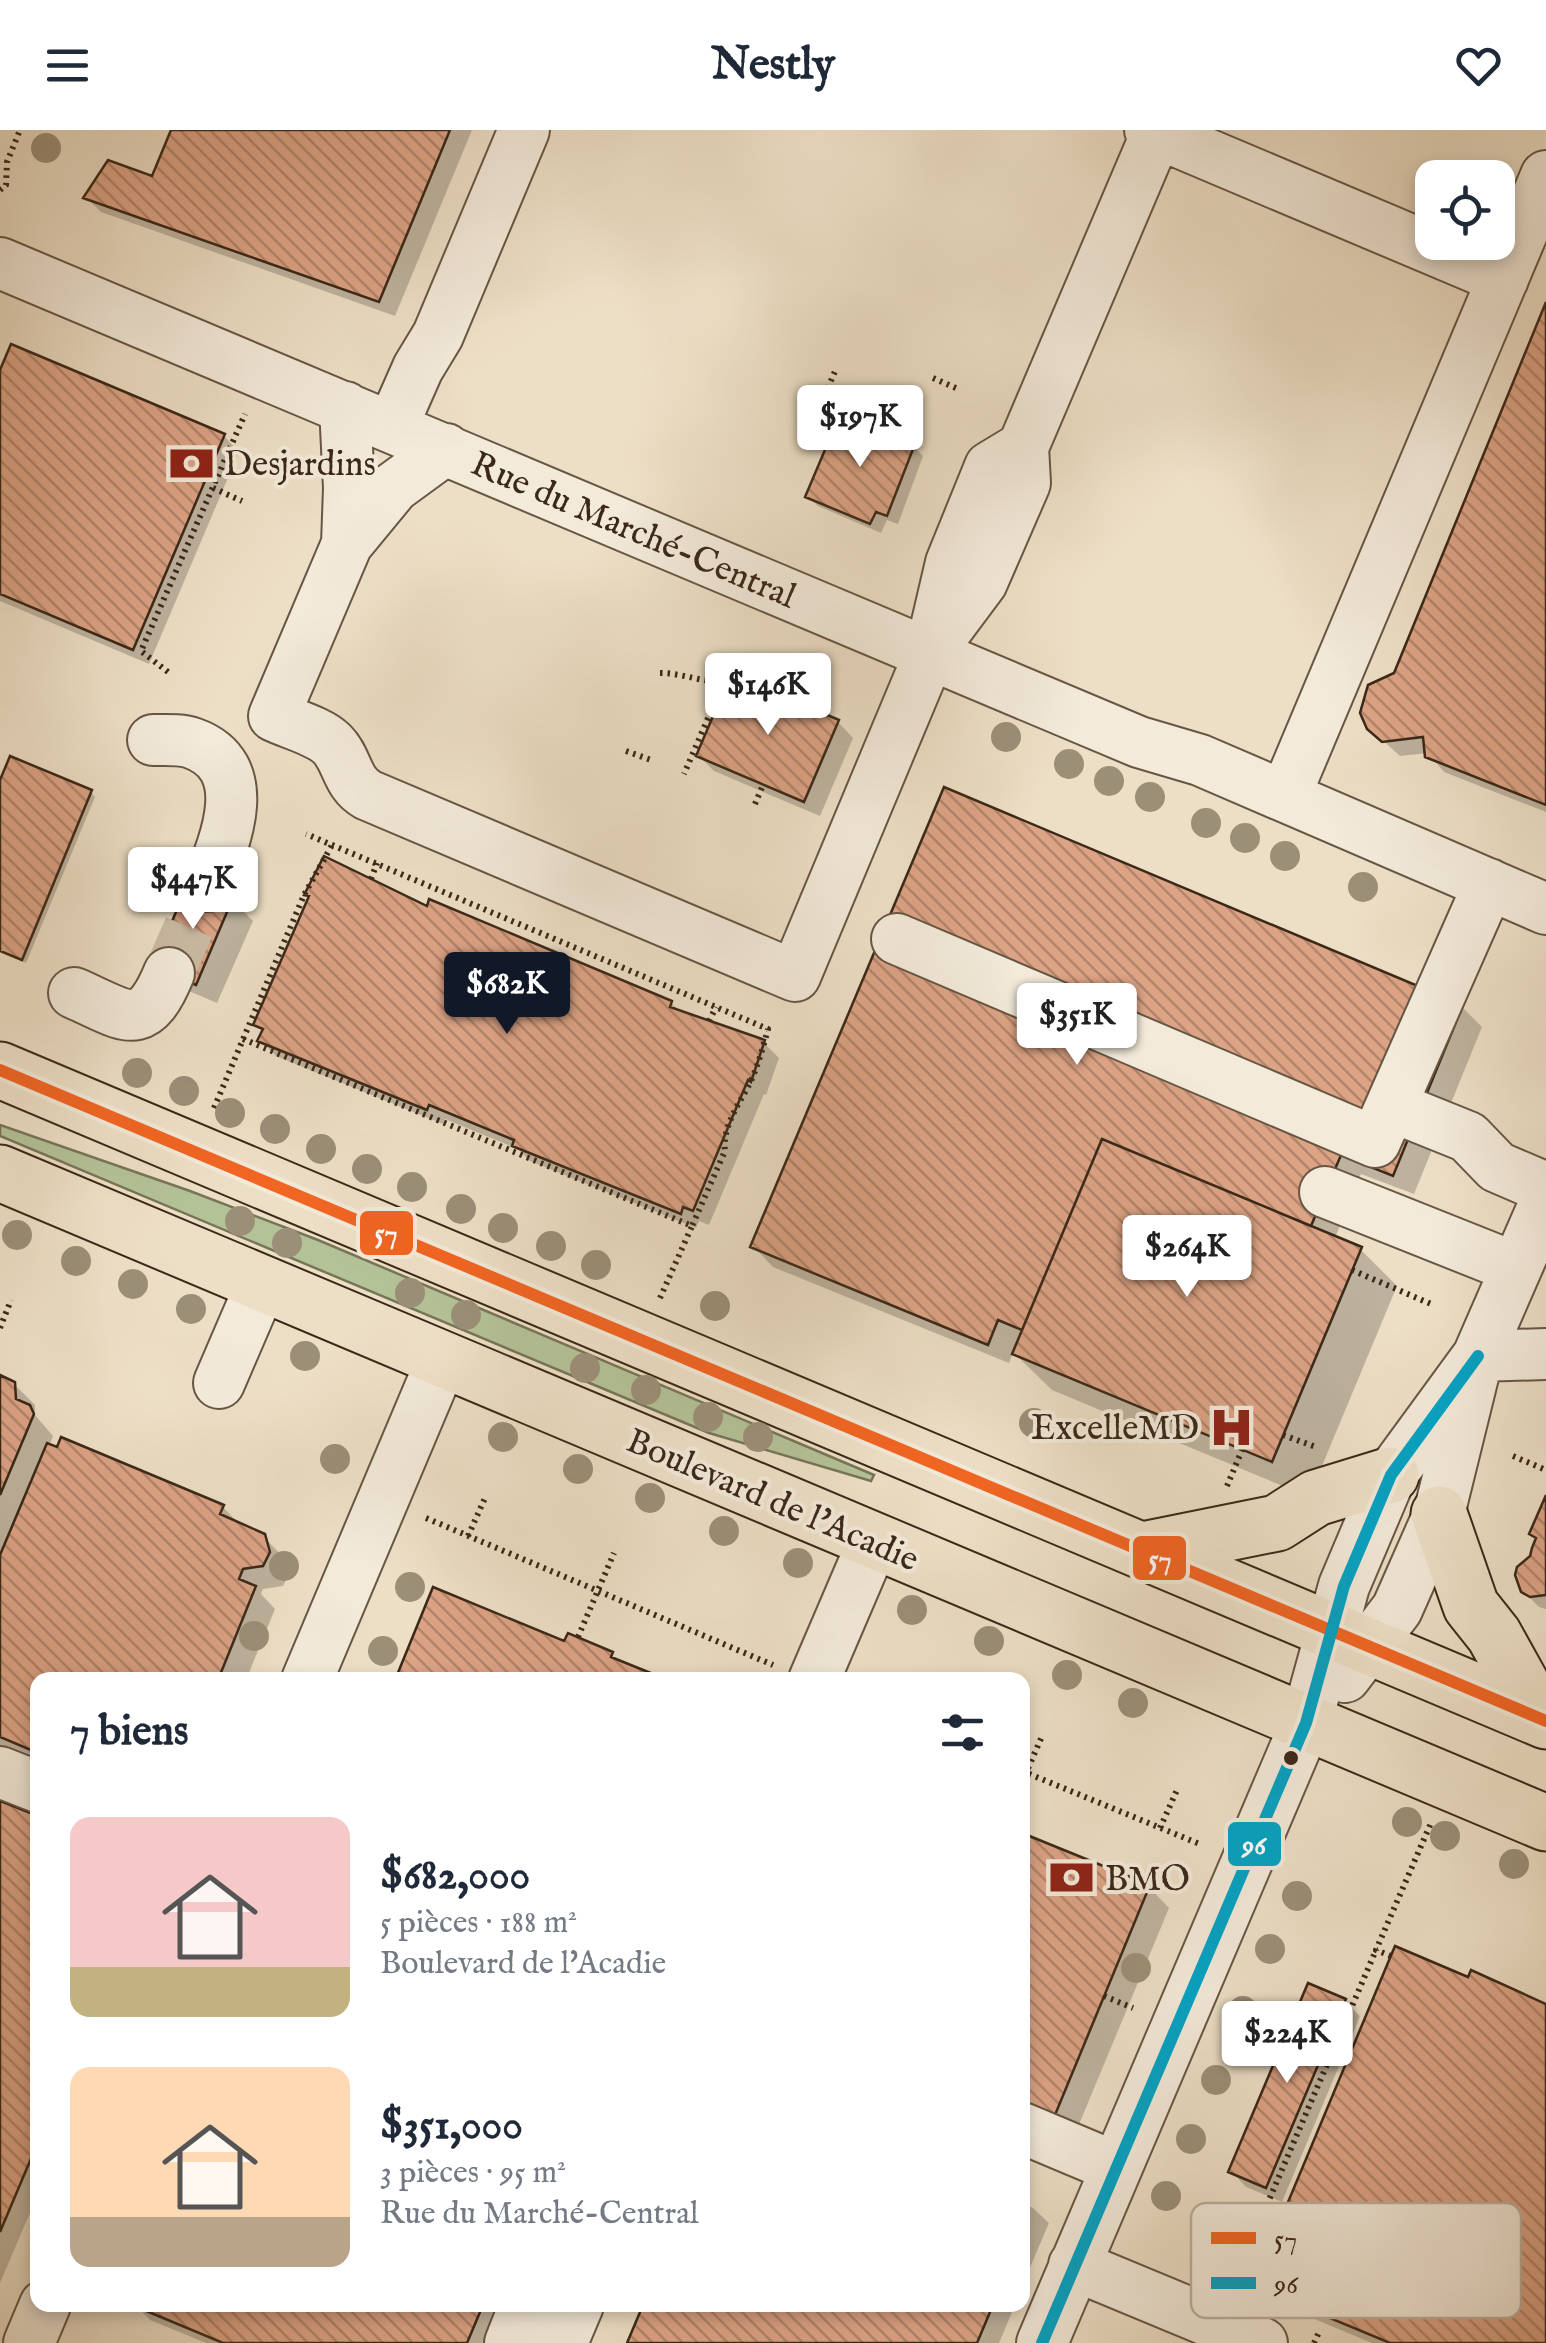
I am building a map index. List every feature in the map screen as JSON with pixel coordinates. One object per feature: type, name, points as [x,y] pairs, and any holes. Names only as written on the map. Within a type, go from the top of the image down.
[{"type":"main road","points":[[0,1070],[1543,1720]]},
{"type":"main road","name":"Boulevard de l'Acadie","points":[[0,1172],[1546,1822]]},
{"type":"main road","points":[[1143,1550],[1277,1523],[1316,1498],[1391,1475]]},
{"type":"main road","points":[[1439,1514],[1471,1606],[1494,1635],[1543,1720]]},
{"type":"street","points":[[392,427],[438,334],[524,130]]},
{"type":"street","points":[[446,450],[394,487],[347,544],[274,716],[333,745],[359,790],[795,976],[930,653],[982,582],[1024,483],[1023,448],[1155,131],[1503,278]]},
{"type":"street","points":[[1285,796],[1546,176]]},
{"type":"street","name":"Rue du Marché-Central","points":[[0,263],[1139,742],[1200,760],[1546,909]]},
{"type":"street","points":[[345,407],[347,544]]},
{"type":"street","points":[[153,740],[189,742],[214,754],[228,772],[231,796],[226,830],[207,886]]},
{"type":"street","points":[[823,910],[1375,1142],[1489,884]]},
{"type":"street","points":[[74,993],[120,1013],[136,1015],[155,1004],[169,973]]},
{"type":"street","points":[[1391,1106],[1468,1137],[1497,1167],[1546,1188]]},
{"type":"street","points":[[1325,1192],[1516,1268]]},
{"type":"street","points":[[1042,2343],[1306,1722],[1351,1639],[1397,1609],[1439,1514],[1478,1356],[1546,1200]]},
{"type":"street","points":[[219,1383],[262,1283]]},
{"type":"street","points":[[1478,1356],[1546,1354]]},
{"type":"street","points":[[1351,1639],[1350,1569],[1391,1475],[1478,1356]]},
{"type":"street","points":[[311,1672],[442,1360]]},
{"type":"street","points":[[803,1672],[874,1540]]},
{"type":"street","points":[[0,1772],[30,1785]]},
{"type":"street","points":[[1030,2131],[1116,2167]]},
{"type":"street","points":[[1074,2265],[1191,2314]]},
{"type":"street","points":[[29,2343],[43,2312]]},
{"type":"street","points":[[510,2343],[522,2312]]},
{"type":"street","points":[[562,2343],[575,2312]]},
{"type":"street","points":[[1202,2318],[1262,2343]]},
{"type":"path","points":[[3,188],[7,162],[20,130]]},
{"type":"path","points":[[824,395],[836,369]]},
{"type":"path","points":[[933,378],[958,389]]},
{"type":"path","points":[[168,672],[142,651],[185,542],[248,409]]},
{"type":"path","points":[[210,470],[220,473]]},
{"type":"path","points":[[213,488],[242,501]]},
{"type":"path","points":[[660,673],[724,681],[684,774]]},
{"type":"path","points":[[626,750],[651,760]]},
{"type":"path","points":[[756,804],[763,784]]},
{"type":"path","points":[[306,834],[768,1029],[750,1082],[723,1139],[725,1151],[658,1304]]},
{"type":"path","points":[[210,1116],[304,894],[332,845]]},
{"type":"path","points":[[371,879],[377,864]]},
{"type":"path","points":[[590,966],[594,956]]},
{"type":"path","points":[[709,1020],[716,1007]]},
{"type":"path","points":[[243,1039],[692,1226]]},
{"type":"path","points":[[1352,1270],[1431,1304]]},
{"type":"path","points":[[0,1328],[11,1300]]},
{"type":"path","points":[[1283,1434],[1331,1452]]},
{"type":"path","points":[[1224,1494],[1242,1450]]},
{"type":"path","points":[[1514,1456],[1546,1470]]},
{"type":"path","points":[[468,1536],[485,1498]]},
{"type":"path","points":[[426,1518],[791,1672]]},
{"type":"path","points":[[578,1637],[614,1553]]},
{"type":"path","points":[[1030,1759],[1043,1734]]},
{"type":"path","points":[[1030,1774],[1202,1845]]},
{"type":"path","points":[[1160,1828],[1177,1790]]},
{"type":"path","points":[[1268,2203],[1433,1819]]},
{"type":"path","points":[[1376,1950],[1391,1956]]},
{"type":"path","points":[[1104,1996],[1134,2008]]},
{"type":"path","points":[[1314,2343],[1319,2332]]},
{"type":"green space","points":[[0,1125],[318,1240],[874,1475],[871,1481],[709,1433],[0,1136]]},
{"type":"building","points":[[171,130],[450,130],[379,302],[83,198],[108,160],[152,176]]},
{"type":"building","points":[[1546,302],[1546,805],[1425,757],[1423,737],[1382,742],[1367,729],[1360,713],[1368,685],[1394,673]]},
{"type":"building","points":[[11,344],[225,434],[133,650],[0,594],[0,370]]},
{"type":"building","points":[[841,412],[915,444],[887,516],[876,512],[870,524],[805,497]]},
{"type":"building","points":[[731,674],[839,720],[804,802],[696,756]]},
{"type":"building","points":[[10,756],[92,790],[22,960],[0,951],[0,780]]},
{"type":"building","points":[[944,787],[1463,1005],[1393,1176],[1341,1155],[1311,1226],[1102,1139],[1022,1330],[998,1320],[988,1345],[750,1247]]},
{"type":"building","points":[[324,856],[427,906],[429,899],[672,1001],[670,1007],[765,1040],[751,1082],[748,1080],[693,1211],[683,1207],[681,1214],[512,1146],[514,1140],[429,1105],[427,1110],[257,1041],[263,1029],[253,1025],[309,896],[304,895]]},
{"type":"building","points":[[190,879],[233,898],[196,985],[153,966]]},
{"type":"building","points":[[1102,1139],[1362,1247],[1272,1462],[1012,1354]]},
{"type":"building","points":[[0,1375],[15,1382],[16,1399],[30,1405],[34,1414],[0,1495]]},
{"type":"building","points":[[61,1437],[224,1505],[220,1514],[265,1534],[270,1552],[263,1566],[243,1569],[239,1579],[256,1586],[221,1672],[30,1672],[30,1750],[0,1737],[0,1555],[47,1443],[57,1447]]},
{"type":"building","points":[[1546,1495],[1546,1595],[1530,1597],[1521,1592],[1515,1575],[1517,1567],[1530,1556],[1536,1538],[1529,1534]]},
{"type":"building","points":[[433,1587],[564,1641],[568,1633],[648,1672],[398,1672]]},
{"type":"building","points":[[0,1801],[30,1813],[30,2161],[0,2232]]},
{"type":"building","points":[[1030,1836],[1150,1885],[1055,2115],[1030,2105]]},
{"type":"building","points":[[1395,1946],[1468,1977],[1471,1970],[1546,2004],[1546,2343],[1390,2343],[1330,2318],[1521,2318],[1521,2203],[1288,2203]]},
{"type":"building","points":[[1308,1983],[1346,1999],[1266,2188],[1228,2172]]},
{"type":"building","points":[[149,2312],[480,2312],[467,2343],[223,2343]]},
{"type":"building","points":[[640,2312],[990,2312],[977,2343],[627,2343]]},
{"type":"tunnel","points":[[169,973],[207,886]]},
{"type":"transit line","name":"57","points":[[0,1070],[1546,1721]]},
{"type":"transit line","name":"96","points":[[1042,2343],[1306,1723],[1344,1586],[1391,1475],[1478,1356]]},
{"type":"place","name":"Desjardins","points":[[191,463]]},
{"type":"place","name":"ExcelleMD","points":[[1232,1427]]},
{"type":"place","name":"BMO","points":[[1072,1878]]}]
